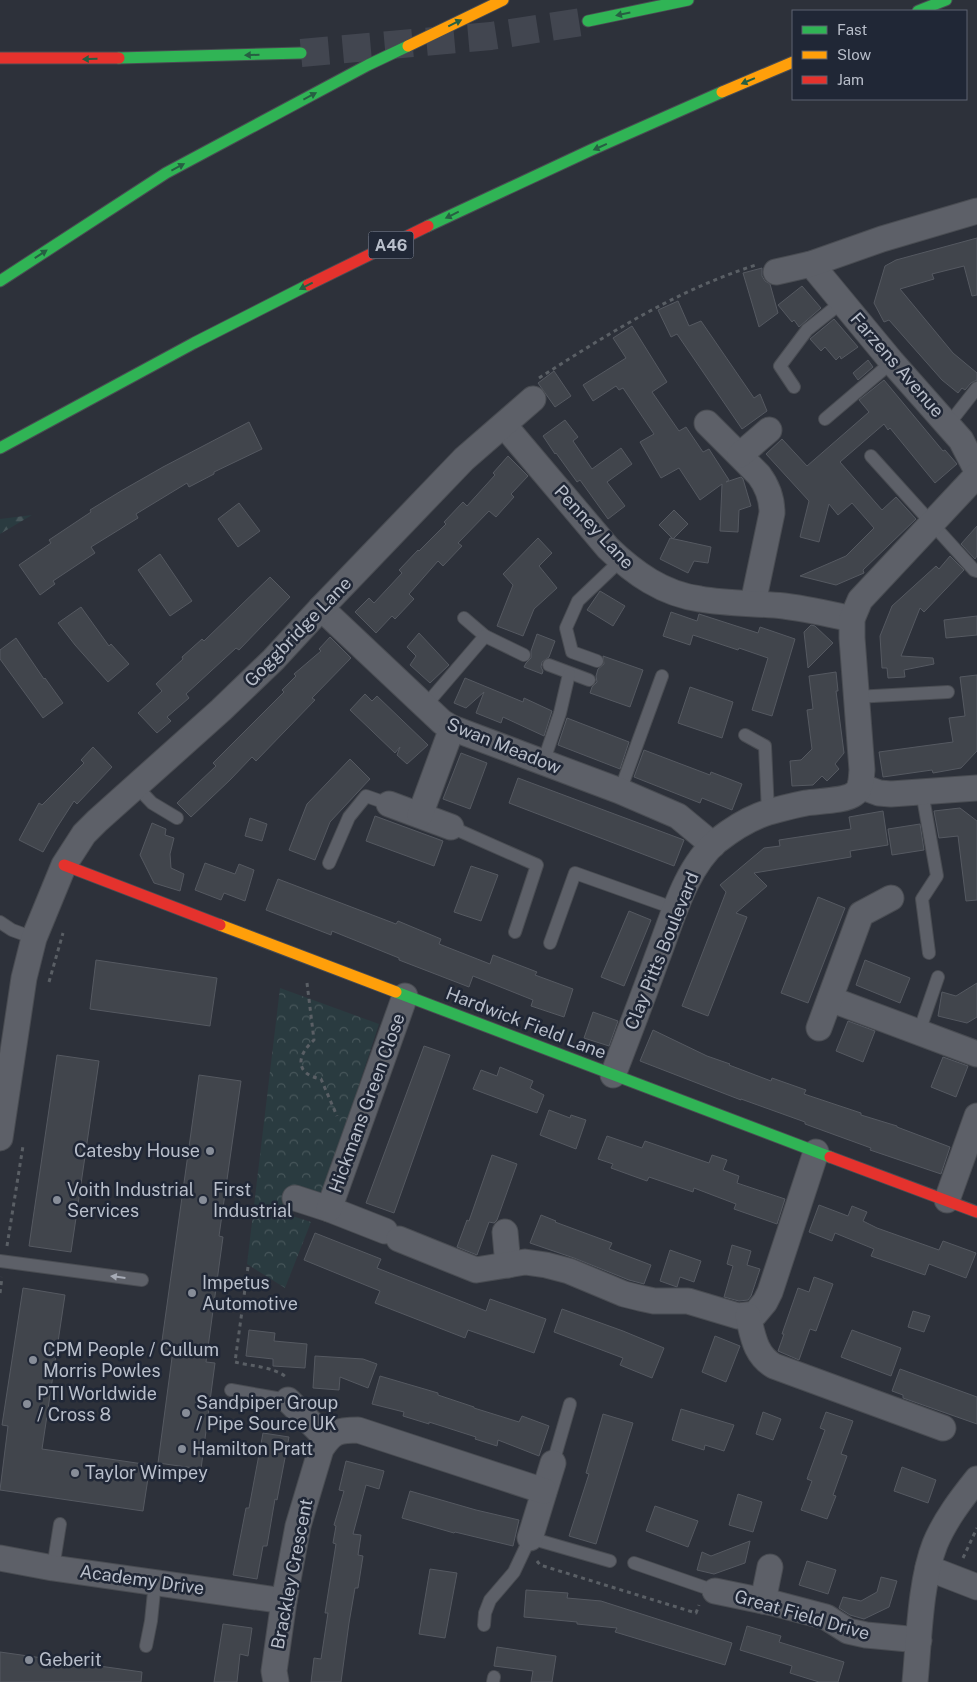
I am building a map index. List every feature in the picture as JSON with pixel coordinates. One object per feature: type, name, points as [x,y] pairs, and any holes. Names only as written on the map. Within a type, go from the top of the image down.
[{"type":"main road","points":[[0,281],[166,173],[368,65],[503,0]]},
{"type":"main road","points":[[588,21],[688,0]]},
{"type":"main road","points":[[921,10],[946,0]]},
{"type":"main road","points":[[0,58],[74,60],[301,53]]},
{"type":"main road","name":"A46","points":[[0,448],[89,398],[348,266],[552,168],[792,62]]},
{"type":"main road","name":"Hardwick Field Lane","points":[[64,865],[977,1212]]},
{"type":"street","points":[[766,268],[811,264],[882,239],[977,212]]},
{"type":"street","name":"Farzens Avenue","points":[[811,264],[965,446],[977,471]]},
{"type":"street","name":"Goggbridge Lane","points":[[12,1137],[24,978],[34,938],[64,865],[84,834],[222,710],[273,660],[464,459],[533,399]]},
{"type":"street","points":[[707,423],[766,484],[772,499],[772,513],[753,603]]},
{"type":"street","name":"Penney Lane","points":[[504,425],[608,548],[647,580],[678,594],[700,599],[785,606],[852,618]]},
{"type":"street","points":[[740,455],[768,430]]},
{"type":"street","points":[[977,475],[864,596],[857,605],[852,618],[855,697],[862,770],[860,786],[879,793],[891,794],[977,788]]},
{"type":"street","name":"Swan Meadow","points":[[321,608],[442,722],[452,728],[620,791],[678,816],[713,845]]},
{"type":"street","points":[[420,816],[452,728]]},
{"type":"street","name":"Clay Pitts Boulevard","points":[[613,1075],[676,909],[693,870],[703,855],[737,826],[758,815],[808,803],[848,797],[857,792],[860,786]]},
{"type":"street","points":[[389,804],[451,826]]},
{"type":"street","points":[[819,1028],[861,914],[891,898]]},
{"type":"street","name":"Hickmans Green Close","points":[[329,1209],[405,996]]},
{"type":"street","points":[[830,998],[977,1054]]},
{"type":"street","points":[[947,1200],[977,1116]]},
{"type":"street","points":[[816,1152],[770,1292],[759,1310],[748,1316],[760,1355],[766,1362],[774,1366],[943,1428]]},
{"type":"street","name":"Hickmans Green Close","points":[[295,1198],[329,1209],[476,1270],[525,1262],[546,1265],[569,1271],[624,1294],[662,1301],[688,1301],[738,1316],[748,1316]]},
{"type":"street","points":[[505,1232],[508,1265]]},
{"type":"street","points":[[288,1400],[328,1439],[334,1433],[340,1431],[358,1430],[544,1491]]},
{"type":"street","name":"Brackley Crescent","points":[[276,1682],[274,1671],[284,1601],[298,1526],[321,1449],[328,1439]]},
{"type":"street","points":[[530,1538],[553,1463]]},
{"type":"street","points":[[915,1682],[928,1568],[944,1526],[959,1502],[977,1479]]},
{"type":"street","name":"Academy Drive","points":[[0,1558],[52,1568],[284,1601]]},
{"type":"street","points":[[763,1601],[770,1567]]},
{"type":"street","points":[[928,1568],[977,1587]]},
{"type":"street","name":"Great Field Drive","points":[[715,1591],[826,1617],[848,1630],[866,1635],[919,1640]]},
{"type":"lane","points":[[794,387],[780,366],[807,330],[842,302]]},
{"type":"lane","points":[[825,419],[892,362]]},
{"type":"lane","points":[[948,425],[977,388]]},
{"type":"lane","points":[[871,456],[974,570],[977,571]]},
{"type":"lane","points":[[597,661],[572,652],[566,628],[578,601],[621,560]]},
{"type":"lane","points":[[464,618],[485,636],[524,655]]},
{"type":"lane","points":[[425,706],[485,636]]},
{"type":"lane","points":[[549,666],[589,680]]},
{"type":"lane","points":[[543,763],[560,713],[570,674]]},
{"type":"lane","points":[[620,791],[662,676]]},
{"type":"lane","points":[[855,697],[948,692]]},
{"type":"lane","points":[[745,734],[765,746],[768,812]]},
{"type":"lane","points":[[136,786],[152,804],[177,818]]},
{"type":"lane","points":[[922,792],[937,876],[922,899],[930,953]]},
{"type":"lane","points":[[329,863],[349,817],[366,796],[389,804]]},
{"type":"lane","points":[[451,826],[537,864],[515,932]]},
{"type":"lane","points":[[550,943],[575,873],[676,909]]},
{"type":"lane","points":[[0,922],[12,930],[34,938]]},
{"type":"lane","points":[[918,1032],[938,977]]},
{"type":"lane","points":[[0,1261],[142,1280]]},
{"type":"lane","points":[[231,1390],[288,1400]]},
{"type":"lane","points":[[553,1463],[570,1404]]},
{"type":"lane","points":[[52,1568],[60,1524]]},
{"type":"lane","points":[[484,1625],[485,1613],[490,1600],[514,1572],[530,1538],[610,1562]]},
{"type":"lane","points":[[634,1563],[715,1591]]},
{"type":"lane","points":[[146,1646],[155,1582]]},
{"type":"path","points":[[533,399],[531,383],[624,324],[704,285],[766,268]]},
{"type":"path","points":[[48,984],[64,929]]},
{"type":"path","points":[[307,978],[314,1040],[302,1051],[303,1070],[311,1077],[321,1079],[343,1128],[356,1134]]},
{"type":"path","points":[[8,1242],[12,1137]]},
{"type":"path","points":[[248,1267],[235,1362],[284,1374],[299,1388],[288,1400]]},
{"type":"path","points":[[0,1293],[2,1282]]},
{"type":"path","points":[[962,1560],[977,1528]]},
{"type":"path","points":[[530,1538],[538,1546],[536,1557],[540,1565],[696,1613],[700,1599],[715,1591]]},
{"type":"green space","points":[[32,515],[0,534],[0,519]]},
{"type":"green space","points":[[280,988],[379,1024],[322,1198],[297,1191],[289,1215],[311,1222],[285,1288],[247,1264]]},
{"type":"building","points":[[977,238],[977,295],[972,296],[964,266],[932,274],[934,279],[900,289],[953,353],[977,373],[977,380],[971,383],[965,390],[962,388],[958,393],[942,380],[889,320],[884,322],[874,303],[885,266],[896,260]]},
{"type":"building","points":[[762,268],[762,276],[770,284],[778,313],[759,327],[743,273]]},
{"type":"building","points":[[802,286],[821,308],[799,327],[794,320],[792,322],[778,305]]},
{"type":"building","points":[[678,301],[689,326],[701,321],[754,398],[760,394],[767,411],[742,429],[677,334],[671,337],[658,310]]},
{"type":"building","points":[[834,319],[858,347],[841,359],[840,356],[836,360],[825,347],[821,351],[810,339]]},
{"type":"building","points":[[632,326],[667,382],[652,392],[679,431],[686,427],[703,452],[709,449],[729,480],[726,482],[741,477],[743,479],[751,506],[739,510],[738,532],[720,531],[722,484],[700,500],[679,468],[661,478],[640,442],[654,434],[623,388],[619,390],[616,386],[593,401],[583,385],[626,358],[613,338]]},
{"type":"building","points":[[868,360],[873,367],[858,380],[853,373]]},
{"type":"building","points":[[554,371],[571,396],[555,407],[538,383]]},
{"type":"building","points":[[884,380],[943,451],[945,450],[957,464],[935,483],[890,428],[888,430],[884,424],[840,462],[882,510],[896,497],[916,519],[863,570],[864,573],[836,585],[800,576],[846,556],[874,528],[852,503],[838,515],[829,504],[819,542],[800,537],[809,501],[766,454],[782,439],[807,466],[869,412],[859,400]]},
{"type":"building","points":[[565,420],[578,437],[573,441],[592,469],[621,448],[632,464],[607,482],[625,506],[608,519],[580,480],[577,482],[543,436]]},
{"type":"building","points":[[249,422],[262,449],[214,472],[214,474],[189,487],[187,483],[136,514],[138,518],[91,547],[95,553],[53,581],[55,584],[40,595],[19,565],[51,543],[49,540],[91,512],[90,510],[121,491]]},
{"type":"building","points":[[508,456],[528,476],[511,494],[514,497],[496,517],[489,511],[458,543],[462,546],[443,566],[438,561],[409,594],[414,599],[395,619],[392,616],[376,633],[355,612],[369,598],[374,603],[402,573],[399,570],[446,524],[444,522],[463,502],[467,506],[495,475],[493,473]]},
{"type":"building","points":[[239,503],[260,531],[238,547],[218,519]]},
{"type":"building","points":[[674,510],[688,524],[673,539],[659,525]]},
{"type":"building","points":[[977,526],[977,556],[975,559],[961,544]]},
{"type":"building","points":[[538,538],[552,553],[539,566],[557,588],[534,609],[523,636],[497,626],[513,585],[503,574]]},
{"type":"building","points":[[670,538],[711,547],[708,563],[694,561],[688,573],[660,559]]},
{"type":"building","points":[[160,554],[192,601],[170,616],[138,570]]},
{"type":"building","points":[[950,556],[964,570],[924,612],[920,608],[901,656],[933,658],[934,664],[904,670],[905,677],[888,678],[887,668],[882,668],[880,636],[892,606],[936,566],[939,569]]},
{"type":"building","points":[[270,577],[290,597],[239,650],[236,648],[186,694],[189,698],[167,717],[171,721],[157,733],[138,713],[162,691],[156,684],[183,659],[182,657],[202,639],[204,641]]},
{"type":"building","points":[[600,591],[625,606],[613,626],[587,610]]},
{"type":"building","points":[[81,607],[109,646],[111,644],[129,664],[108,682],[58,623]]},
{"type":"building","points":[[671,612],[697,621],[699,614],[758,633],[760,627],[795,639],[772,716],[752,710],[768,658],[693,635],[690,645],[663,636]]},
{"type":"building","points":[[977,616],[977,635],[946,638],[944,620]]},
{"type":"building","points":[[811,625],[815,626],[833,643],[808,668],[804,632]]},
{"type":"building","points":[[419,633],[449,665],[430,683],[410,665],[416,656],[407,647]]},
{"type":"building","points":[[537,634],[555,641],[549,657],[542,662],[542,674],[524,667],[531,658],[531,651]]},
{"type":"building","points":[[330,637],[351,658],[312,698],[315,700],[256,761],[252,757],[191,817],[177,803],[216,766],[213,763],[284,692],[282,690],[296,676],[294,674],[321,651],[319,649]]},
{"type":"building","points":[[16,638],[63,703],[43,718],[0,659],[0,650]]},
{"type":"building","points":[[603,656],[643,670],[630,707],[590,693],[592,687],[597,682],[598,669],[604,664]]},
{"type":"building","points":[[836,672],[838,691],[836,691],[844,753],[835,764],[839,769],[827,781],[822,776],[813,785],[792,786],[790,761],[801,760],[812,749],[807,710],[813,709],[809,676]]},
{"type":"building","points":[[977,675],[977,751],[961,768],[933,773],[932,770],[883,777],[879,752],[953,742],[949,718],[965,716],[960,677]]},
{"type":"building","points":[[465,678],[523,702],[524,698],[552,711],[544,736],[503,717],[501,723],[476,713],[484,692],[466,708],[454,703]]},
{"type":"building","points":[[690,687],[733,702],[722,738],[678,723]]},
{"type":"building","points":[[365,694],[372,701],[377,696],[428,745],[407,764],[397,755],[400,747],[395,753],[350,710]]},
{"type":"building","points":[[567,718],[629,742],[620,769],[558,745]]},
{"type":"building","points":[[93,747],[112,767],[77,804],[74,801],[43,852],[19,840],[39,803],[42,805],[84,763],[81,760]]},
{"type":"building","points":[[644,750],[710,775],[711,772],[742,784],[732,810],[702,798],[700,803],[634,777]]},
{"type":"building","points":[[461,753],[487,763],[470,809],[443,799]]},
{"type":"building","points":[[350,759],[370,779],[330,822],[315,860],[289,850],[307,804]]},
{"type":"building","points":[[518,778],[684,840],[674,866],[509,803]]},
{"type":"building","points":[[960,808],[977,821],[977,900],[966,901],[958,836],[939,838],[934,811]]},
{"type":"building","points":[[883,811],[888,845],[850,851],[851,857],[754,873],[767,886],[736,913],[747,917],[708,1016],[682,1006],[726,892],[720,885],[764,848],[780,846],[779,840],[851,829],[849,817]]},
{"type":"building","points":[[375,816],[443,841],[434,866],[366,841]]},
{"type":"building","points":[[250,818],[267,824],[262,841],[245,836]]},
{"type":"building","points":[[152,823],[166,829],[165,835],[174,838],[170,854],[171,868],[184,874],[180,891],[154,883],[140,855]]},
{"type":"building","points":[[920,824],[924,850],[892,855],[888,829]]},
{"type":"building","points":[[205,863],[235,874],[239,864],[254,870],[245,901],[224,893],[221,900],[195,890]]},
{"type":"building","points":[[471,866],[498,875],[481,921],[454,912]]},
{"type":"building","points":[[278,879],[396,924],[398,921],[441,939],[439,944],[490,964],[493,955],[537,972],[535,975],[573,989],[564,1017],[531,1006],[533,1000],[473,976],[469,987],[332,931],[331,935],[266,910]]},
{"type":"building","points":[[818,897],[845,908],[808,1003],[781,993]]},
{"type":"building","points":[[629,911],[651,920],[624,986],[601,977]]},
{"type":"building","points":[[96,960],[217,978],[210,1026],[90,1009]]},
{"type":"building","points":[[865,960],[910,978],[900,1003],[856,985]]},
{"type":"building","points":[[977,983],[977,1017],[967,1023],[938,1016],[942,992],[956,996]]},
{"type":"building","points":[[593,1012],[618,1021],[609,1046],[584,1038]]},
{"type":"building","points":[[848,1021],[875,1031],[863,1062],[836,1051]]},
{"type":"building","points":[[653,1030],[729,1065],[771,1081],[772,1078],[806,1090],[804,1094],[897,1126],[950,1147],[941,1174],[870,1150],[871,1148],[805,1124],[805,1122],[741,1100],[640,1061]]},
{"type":"building","points":[[424,1046],[450,1055],[394,1213],[366,1203]]},
{"type":"building","points":[[57,1055],[99,1061],[71,1252],[29,1246]]},
{"type":"building","points":[[943,1057],[968,1066],[956,1097],[931,1087]]},
{"type":"building","points":[[500,1067],[533,1081],[530,1088],[544,1095],[537,1113],[473,1089],[481,1070],[497,1076]]},
{"type":"building","points":[[199,1075],[241,1081],[219,1236],[223,1237],[206,1362],[215,1363],[201,1469],[158,1463],[173,1350],[161,1348]]},
{"type":"building","points":[[549,1110],[570,1118],[571,1115],[586,1120],[576,1149],[540,1135]]},
{"type":"building","points":[[607,1136],[642,1148],[645,1141],[709,1163],[712,1155],[727,1160],[723,1170],[739,1176],[737,1183],[785,1199],[777,1224],[734,1209],[736,1204],[694,1188],[693,1192],[649,1177],[647,1181],[611,1168],[613,1164],[598,1159]]},
{"type":"building","points":[[492,1155],[517,1164],[497,1220],[494,1223],[489,1222],[477,1255],[457,1247],[467,1220],[469,1221]]},
{"type":"building","points":[[819,1205],[848,1216],[852,1206],[867,1212],[863,1221],[877,1228],[939,1250],[943,1241],[976,1253],[966,1278],[929,1264],[925,1275],[871,1256],[874,1249],[835,1233],[832,1241],[809,1232]]},
{"type":"building","points":[[541,1215],[612,1243],[609,1249],[651,1265],[644,1284],[530,1243]]},
{"type":"building","points":[[315,1233],[381,1259],[377,1268],[486,1311],[490,1299],[546,1319],[534,1353],[468,1330],[465,1338],[375,1303],[380,1291],[304,1260]]},
{"type":"building","points":[[732,1245],[751,1251],[747,1265],[760,1269],[748,1300],[739,1301],[724,1297],[733,1266],[727,1264]]},
{"type":"building","points":[[670,1250],[701,1261],[694,1282],[680,1277],[677,1287],[660,1281]]},
{"type":"building","points":[[814,1277],[833,1284],[816,1331],[810,1329],[799,1360],[778,1351],[798,1288],[809,1292]]},
{"type":"building","points":[[23,1288],[65,1295],[42,1449],[150,1465],[143,1511],[0,1490],[8,1426],[2,1425]]},
{"type":"building","points":[[562,1309],[664,1348],[652,1378],[620,1365],[623,1358],[554,1332]]},
{"type":"building","points":[[913,1311],[930,1316],[924,1332],[908,1327]]},
{"type":"building","points":[[249,1330],[275,1333],[274,1341],[307,1344],[305,1368],[273,1366],[273,1359],[246,1356]]},
{"type":"building","points":[[852,1330],[901,1348],[891,1376],[841,1357]]},
{"type":"building","points":[[715,1336],[740,1346],[726,1382],[702,1372]]},
{"type":"building","points":[[315,1356],[363,1359],[377,1364],[368,1388],[340,1377],[339,1390],[313,1388]]},
{"type":"building","points":[[900,1369],[977,1397],[977,1424],[903,1398],[903,1395],[892,1391]]},
{"type":"building","points":[[380,1376],[438,1393],[438,1395],[474,1408],[519,1422],[522,1416],[549,1426],[539,1456],[498,1440],[497,1446],[429,1422],[429,1424],[403,1416],[404,1412],[372,1404]]},
{"type":"building","points":[[681,1409],[734,1425],[724,1451],[705,1445],[704,1450],[672,1440]]},
{"type":"building","points":[[763,1412],[781,1419],[773,1440],[756,1434]]},
{"type":"building","points":[[826,1412],[853,1421],[841,1454],[847,1456],[833,1495],[836,1496],[827,1519],[801,1510],[812,1481],[807,1479],[825,1430],[820,1428]]},
{"type":"building","points":[[603,1414],[633,1423],[596,1544],[569,1536],[589,1474],[586,1473]]},
{"type":"building","points":[[263,1433],[289,1437],[267,1546],[263,1546],[257,1579],[233,1575],[246,1508],[249,1508]]},
{"type":"building","points":[[346,1461],[384,1471],[379,1489],[366,1485],[353,1534],[361,1535],[358,1555],[363,1556],[358,1588],[355,1588],[341,1682],[311,1682],[314,1658],[321,1659],[328,1613],[325,1613],[336,1544],[333,1543],[336,1526],[334,1525],[344,1491],[339,1490]]},
{"type":"building","points":[[902,1467],[936,1480],[928,1503],[894,1491]]},
{"type":"building","points":[[410,1491],[519,1520],[513,1546],[454,1533],[402,1518]]},
{"type":"building","points":[[738,1494],[762,1502],[753,1532],[729,1525]]},
{"type":"building","points":[[655,1506],[698,1521],[688,1547],[646,1531]]},
{"type":"building","points":[[750,1541],[745,1563],[714,1574],[697,1570],[702,1552],[711,1556]]},
{"type":"building","points":[[807,1561],[836,1570],[828,1594],[799,1585]]},
{"type":"building","points":[[430,1569],[457,1573],[445,1638],[419,1634]]},
{"type":"building","points":[[881,1577],[897,1581],[889,1607],[864,1619],[850,1615],[839,1608],[843,1597],[861,1601],[877,1592]]},
{"type":"building","points":[[526,1590],[568,1593],[567,1598],[601,1601],[732,1643],[725,1665],[615,1632],[617,1628],[524,1617]]},
{"type":"building","points":[[223,1624],[252,1628],[248,1656],[240,1654],[237,1682],[214,1682]]},
{"type":"building","points":[[747,1626],[781,1636],[779,1642],[844,1662],[838,1682],[819,1682],[790,1673],[792,1666],[740,1650]]},
{"type":"building","points":[[497,1647],[556,1656],[552,1682],[531,1682],[533,1671],[494,1666]]},
{"type":"building","name":"Geberit","points":[[0,1652],[142,1672],[141,1682],[0,1682]]},
{"type":"tunnel","points":[[301,53],[491,36],[588,21]]},
{"type":"traffic: fast","points":[[588,21],[688,0]]},
{"type":"traffic: fast","points":[[921,10],[946,0]]},
{"type":"traffic: fast","points":[[0,281],[166,173],[368,65],[408,46]]},
{"type":"traffic: fast","points":[[119,58],[301,53]]},
{"type":"traffic: fast","points":[[428,226],[591,150],[722,92]]},
{"type":"traffic: fast","points":[[0,448],[194,343],[308,285]]},
{"type":"traffic: fast","points":[[396,992],[830,1157]]},
{"type":"traffic: slow","points":[[408,46],[503,0]]},
{"type":"traffic: slow","points":[[722,92],[792,62]]},
{"type":"traffic: slow","points":[[220,925],[396,992]]},
{"type":"traffic: jam","points":[[0,58],[119,58]]},
{"type":"traffic: jam","points":[[308,285],[428,226]]},
{"type":"traffic: jam","points":[[64,865],[220,925]]},
{"type":"traffic: jam","points":[[830,1157],[977,1212]]},
{"type":"place","name":"Catesby House","points":[[210,1151]]},
{"type":"place","name":"Voith Industrial Services","points":[[57,1200]]},
{"type":"place","name":"First Industrial","points":[[203,1200]]},
{"type":"place","name":"Impetus Automotive","points":[[192,1293]]},
{"type":"place","name":"CPM People / Cullum Morris Powles","points":[[33,1360]]},
{"type":"place","name":"PTI Worldwide / Cross 8","points":[[27,1404]]},
{"type":"place","name":"Sandpiper Group / Pipe Source UK","points":[[186,1413]]},
{"type":"place","name":"Hamilton Pratt","points":[[182,1449]]},
{"type":"place","name":"Taylor Wimpey","points":[[75,1473]]},
{"type":"place","name":"Geberit","points":[[29,1660]]}]
